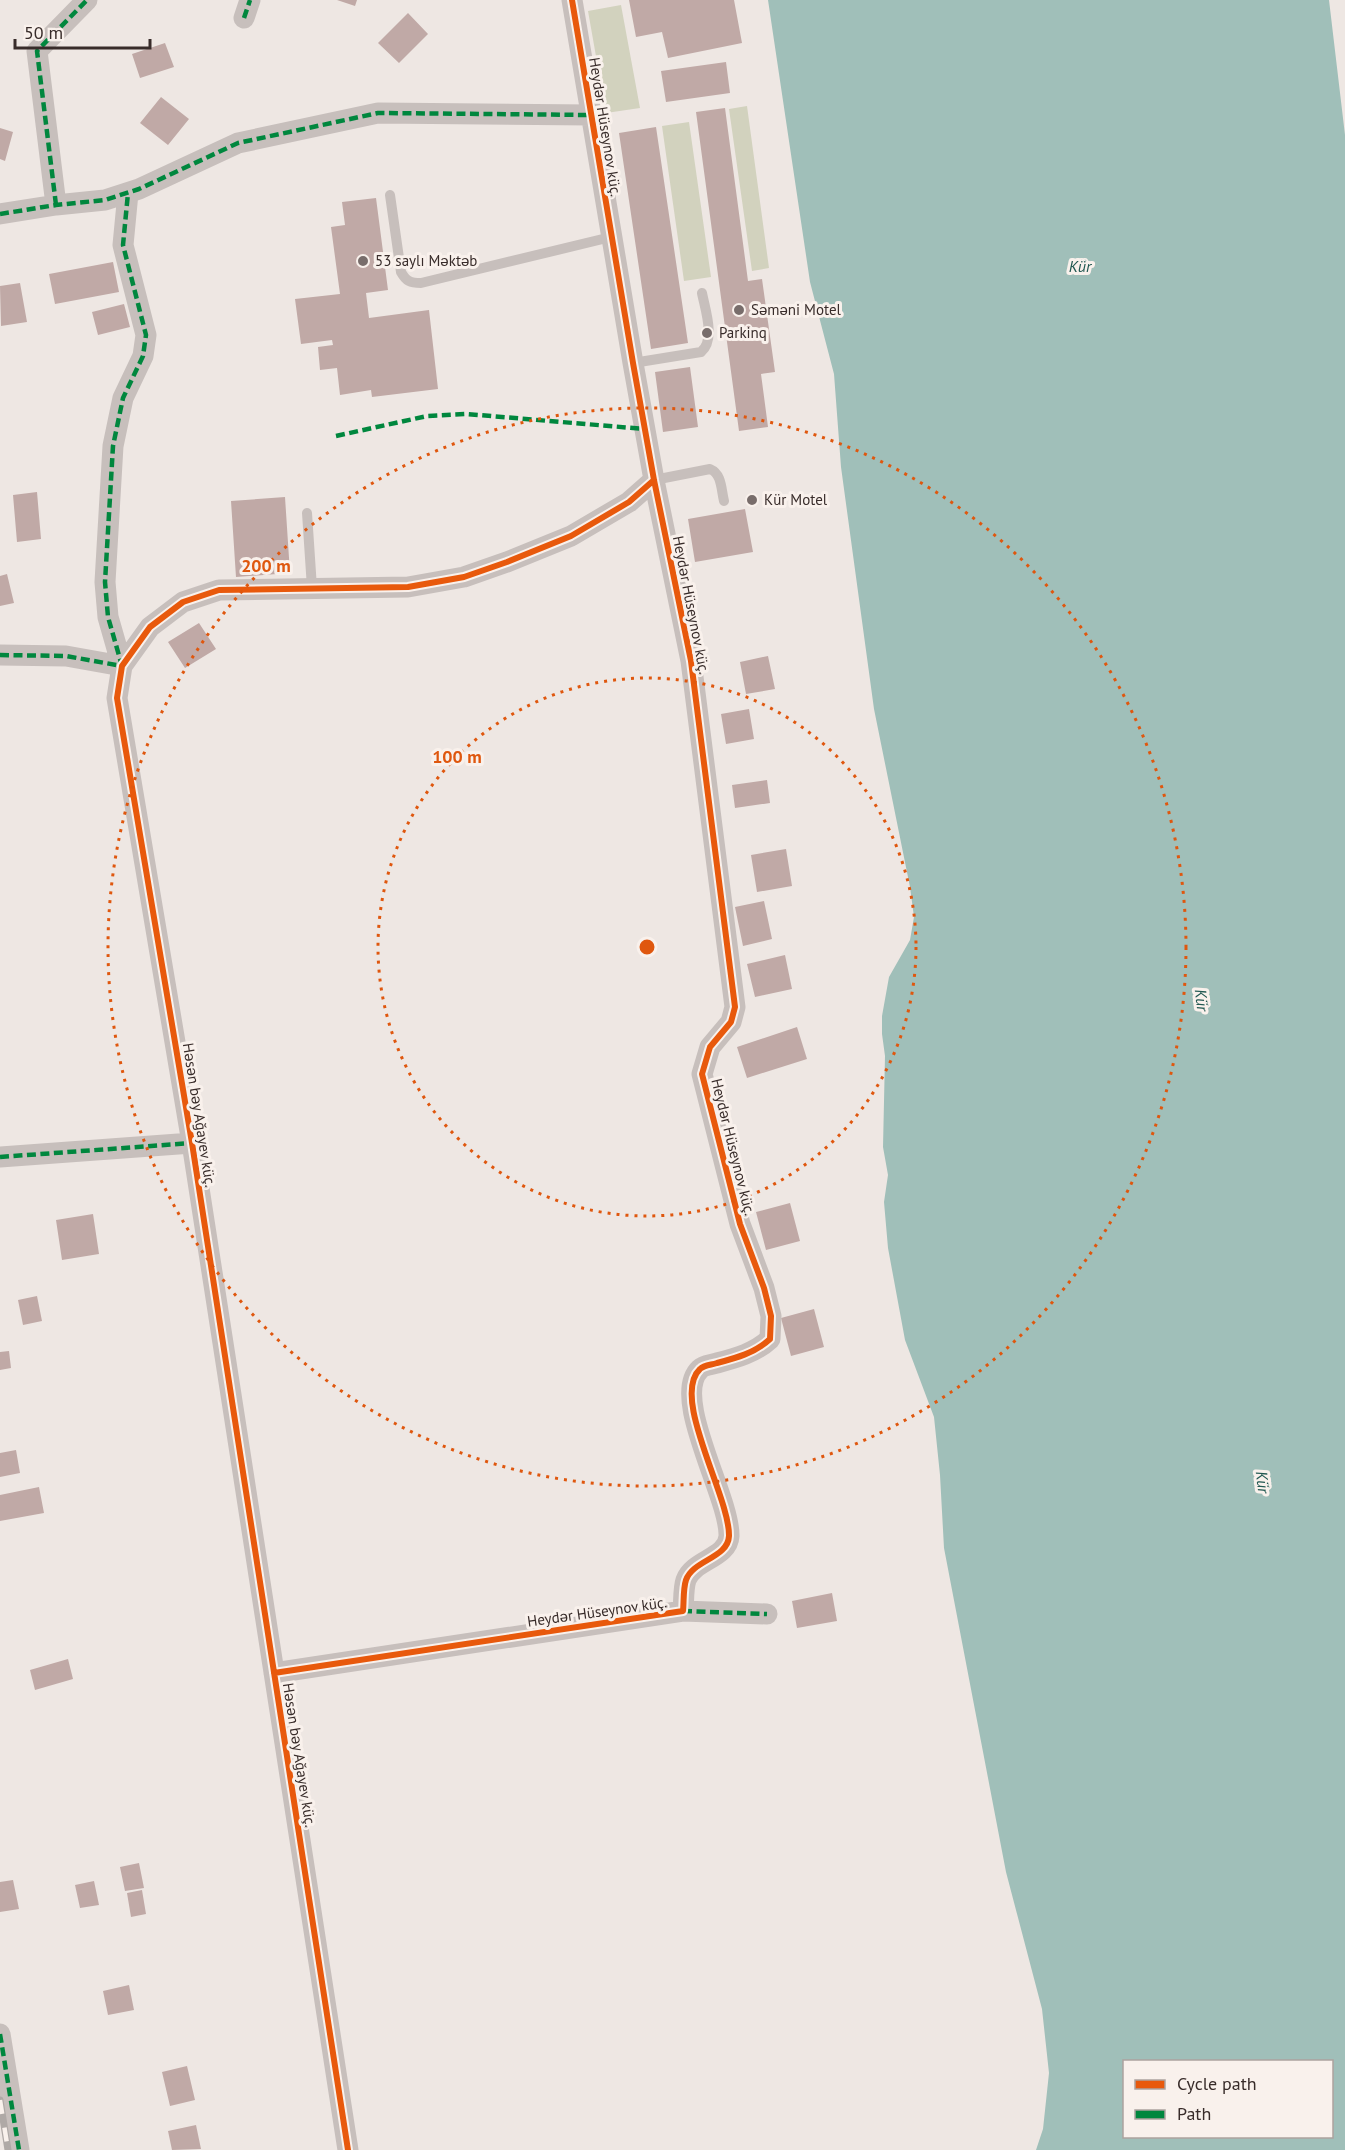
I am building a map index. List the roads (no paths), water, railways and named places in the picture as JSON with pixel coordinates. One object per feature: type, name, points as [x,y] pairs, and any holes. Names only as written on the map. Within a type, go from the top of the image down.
[{"type":"street","points":[[56,204],[37,51],[87,0]]},
{"type":"street","name":"Heydər Hüseynov küç.","points":[[274,1673],[683,1611],[686,1578],[704,1560],[720,1553],[729,1537],[724,1508],[696,1425],[691,1394],[694,1375],[702,1367],[758,1350],[770,1339],[771,1316],[764,1288],[740,1224],[702,1074],[710,1047],[731,1022],[735,1007],[692,661],[654,480],[633,363],[591,115],[575,0]]},
{"type":"street","points":[[0,214],[56,204],[105,200],[128,193],[238,143],[378,112],[591,115]]},
{"type":"street","points":[[0,655],[66,656],[122,666],[108,617],[105,582],[113,446],[123,398],[143,356],[146,335],[123,245],[128,193]]},
{"type":"street","name":"Həsən bəy Ağayev küç.","points":[[348,2150],[192,1143],[117,698],[122,666],[150,627],[183,602],[219,590],[408,587],[464,577],[571,536],[628,502],[654,480]]},
{"type":"street","points":[[0,1157],[192,1143]]},
{"type":"street","points":[[683,1611],[767,1614]]},
{"type":"street","points":[[0,2034],[19,2150]]},
{"type":"lane","points":[[390,195],[401,272],[406,280],[412,283],[611,237]]},
{"type":"lane","points":[[633,363],[701,352],[707,347],[709,339],[702,293]]},
{"type":"lane","points":[[654,480],[710,470],[716,472],[719,478],[724,501]]},
{"type":"lane","points":[[307,513],[312,588]]},
{"type":"water","name":"Kür","points":[[768,0],[1329,0],[1345,135],[1345,2150],[1036,2150],[1043,2129],[1049,2073],[1042,2009],[1006,1872],[944,1548],[934,1417],[905,1340],[888,1248],[884,1202],[888,1175],[883,1147],[885,1056],[882,1016],[889,977],[910,940],[914,917],[874,709],[841,467],[834,374],[810,282]]},
{"type":"railway","points":[[0,2100],[8,2150]]},
{"type":"place","name":"53 saylı Məktəb","points":[[363,261]]},
{"type":"place","name":"Səməni Motel","points":[[739,310]]},
{"type":"place","name":"Parkinq","points":[[707,333]]},
{"type":"place","name":"Kür Motel","points":[[752,500]]}]
